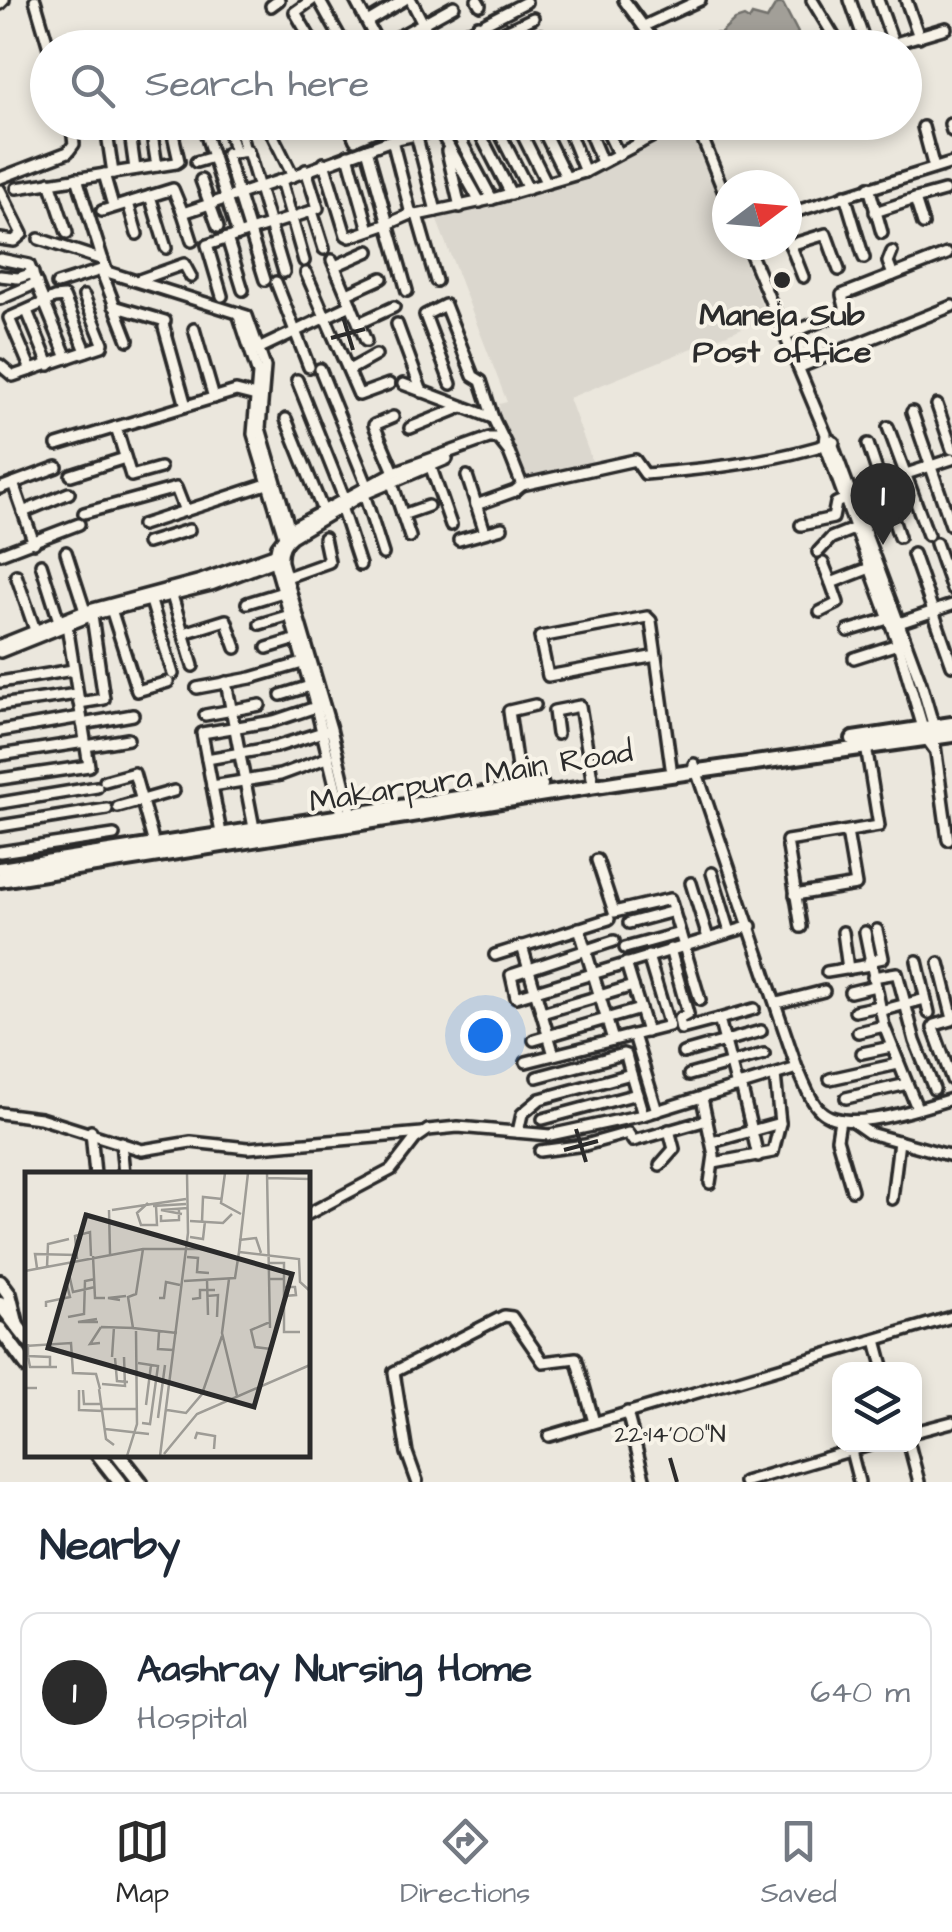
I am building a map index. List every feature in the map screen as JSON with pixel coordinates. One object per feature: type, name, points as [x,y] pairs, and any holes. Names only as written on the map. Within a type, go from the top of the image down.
[{"type":"highway","name":"Makarpura Main Road","points":[[0,880],[520,788],[866,746],[931,735],[952,724]]},
{"type":"highway","name":"Makarpura Main Road","points":[[0,869],[254,828],[348,820],[952,735]]},
{"type":"highway","points":[[0,1282],[9,1294],[17,1326]]},
{"type":"highway","points":[[0,1304],[25,1336]]},
{"type":"highway","points":[[0,1329],[25,1363]]},
{"type":"highway","points":[[0,1343],[14,1350]]},
{"type":"highway","points":[[100,1457],[120,1482]]},
{"type":"highway","points":[[120,1457],[140,1482]]},
{"type":"street","points":[[35,0],[44,30]]},
{"type":"street","points":[[306,30],[295,12],[316,0],[335,30]]},
{"type":"street","points":[[355,0],[371,30]]},
{"type":"street","points":[[367,22],[408,0],[426,30]]},
{"type":"street","points":[[624,0],[647,30]]},
{"type":"street","points":[[667,0],[671,13]]},
{"type":"street","points":[[644,26],[700,0]]},
{"type":"street","points":[[812,0],[830,30]]},
{"type":"street","points":[[850,0],[861,30]]},
{"type":"street","points":[[878,0],[889,30]]},
{"type":"street","points":[[906,0],[917,30]]},
{"type":"street","points":[[470,30],[526,2]]},
{"type":"street","points":[[410,30],[454,6]]},
{"type":"street","points":[[513,30],[534,18]]},
{"type":"street","points":[[478,25],[481,30]]},
{"type":"street","points":[[922,36],[946,28]]},
{"type":"street","points":[[924,127],[934,168]]},
{"type":"street","points":[[0,178],[68,152],[73,140]]},
{"type":"street","points":[[108,140],[112,202]]},
{"type":"street","points":[[131,140],[135,169]]},
{"type":"street","points":[[153,140],[157,166]]},
{"type":"street","points":[[18,188],[178,162],[174,140]]},
{"type":"street","points":[[207,140],[226,198],[244,290]]},
{"type":"street","points":[[234,140],[239,195],[250,231],[366,489],[383,554]]},
{"type":"street","points":[[275,140],[292,176]]},
{"type":"street","points":[[356,140],[364,150],[407,291]]},
{"type":"street","points":[[183,213],[392,140],[436,282]]},
{"type":"street","points":[[418,140],[436,211]]},
{"type":"street","points":[[443,140],[460,207]]},
{"type":"street","points":[[446,140],[480,202]]},
{"type":"street","points":[[461,140],[492,199]]},
{"type":"street","points":[[484,140],[511,194]]},
{"type":"street","points":[[503,140],[528,189]]},
{"type":"street","points":[[525,140],[546,182]]},
{"type":"street","points":[[548,140],[566,177]]},
{"type":"street","points":[[572,140],[585,172]]},
{"type":"street","points":[[593,140],[602,162]]},
{"type":"street","points":[[612,140],[618,154]]},
{"type":"street","points":[[324,163],[346,235],[350,236],[414,215],[492,199],[585,172],[646,140]]},
{"type":"street","points":[[702,140],[714,170]]},
{"type":"street","points":[[196,162],[235,152]]},
{"type":"street","points":[[235,152],[259,188],[284,272]]},
{"type":"street","points":[[348,156],[369,230]]},
{"type":"street","points":[[802,209],[952,163]]},
{"type":"street","points":[[222,296],[206,247],[318,208],[306,170]]},
{"type":"street","points":[[918,172],[923,224]]},
{"type":"street","points":[[77,178],[114,306],[128,340]]},
{"type":"street","points":[[200,180],[218,227]]},
{"type":"street","points":[[280,180],[305,267],[360,396],[389,384]]},
{"type":"street","points":[[50,182],[67,232]]},
{"type":"street","points":[[868,187],[882,233]]},
{"type":"street","points":[[0,190],[22,234],[14,241],[0,239]]},
{"type":"street","points":[[102,211],[175,190],[192,241]]},
{"type":"street","points":[[874,212],[944,191]]},
{"type":"street","points":[[845,195],[864,258]]},
{"type":"street","points":[[150,196],[166,248]]},
{"type":"street","points":[[128,203],[137,234]]},
{"type":"street","points":[[312,211],[324,250]]},
{"type":"street","points":[[802,238],[826,234],[839,270]]},
{"type":"street","points":[[38,239],[139,280],[238,313],[256,350],[259,396],[252,423],[272,483],[287,577],[348,820]]},
{"type":"street","points":[[366,341],[334,263],[369,251]]},
{"type":"street","points":[[892,252],[888,262],[893,275]]},
{"type":"street","points":[[786,335],[846,311],[842,295],[947,254]]},
{"type":"street","points":[[0,259],[26,262],[67,358]]},
{"type":"street","points":[[753,260],[828,440],[931,735]]},
{"type":"street","points":[[797,260],[803,276]]},
{"type":"street","points":[[139,280],[184,264],[191,277]]},
{"type":"street","points":[[57,284],[103,266]]},
{"type":"street","points":[[0,276],[35,278]]},
{"type":"street","points":[[0,300],[35,278]]},
{"type":"street","points":[[256,350],[326,316],[382,278]]},
{"type":"street","points":[[0,364],[12,376],[104,342],[84,296]]},
{"type":"street","points":[[31,370],[9,318],[44,302],[64,297],[86,351]]},
{"type":"street","points":[[114,306],[165,324],[186,406]]},
{"type":"street","points":[[800,368],[952,306]]},
{"type":"street","points":[[359,323],[394,307]]},
{"type":"street","points":[[451,384],[425,315],[435,308],[448,307],[473,376],[481,382],[522,485]]},
{"type":"street","points":[[27,310],[49,365]]},
{"type":"street","points":[[397,324],[422,392]]},
{"type":"street","points":[[194,328],[214,398]]},
{"type":"street","points":[[437,348],[459,340]]},
{"type":"street","points":[[349,370],[376,355]]},
{"type":"street","points":[[297,380],[343,503],[360,565]]},
{"type":"street","points":[[403,384],[493,418]]},
{"type":"street","points":[[57,445],[242,390],[259,396]]},
{"type":"street","points":[[937,405],[952,450]]},
{"type":"street","points":[[410,428],[462,407]]},
{"type":"street","points":[[912,412],[950,518]]},
{"type":"street","points":[[393,416],[374,425],[410,537]]},
{"type":"street","points":[[286,419],[323,511]]},
{"type":"street","points":[[116,427],[132,476],[160,468]]},
{"type":"street","points":[[888,427],[928,536]]},
{"type":"street","points":[[2,647],[127,601],[211,585],[283,546],[343,503],[392,476],[489,438],[504,445]]},
{"type":"street","points":[[476,505],[522,485],[635,460],[645,474],[753,462],[828,440]]},
{"type":"street","points":[[868,444],[900,537]]},
{"type":"street","points":[[71,475],[125,458]]},
{"type":"street","points":[[802,525],[832,518],[836,503],[848,495],[952,459]]},
{"type":"street","points":[[429,462],[451,525]]},
{"type":"street","points":[[0,488],[57,467]]},
{"type":"street","points":[[467,476],[485,532]]},
{"type":"street","points":[[13,483],[34,542]]},
{"type":"street","points":[[142,525],[272,483]]},
{"type":"street","points":[[938,489],[952,485]]},
{"type":"street","points":[[84,513],[176,488],[185,511]]},
{"type":"street","points":[[23,512],[69,493]]},
{"type":"street","points":[[848,495],[870,568],[900,623],[931,735],[948,840]]},
{"type":"street","points":[[343,503],[323,511],[283,546],[283,592],[307,662],[316,707],[327,731],[328,757],[348,820]]},
{"type":"street","points":[[402,515],[428,506]]},
{"type":"street","points":[[164,518],[169,536]]},
{"type":"street","points":[[0,554],[79,524]]},
{"type":"street","points":[[459,540],[502,528]]},
{"type":"street","points":[[818,552],[831,538],[856,528]]},
{"type":"street","points":[[147,543],[190,530]]},
{"type":"street","points":[[287,577],[329,562],[324,538]]},
{"type":"street","points":[[936,544],[952,589]]},
{"type":"street","points":[[0,705],[104,699],[88,613],[66,552]]},
{"type":"street","points":[[913,554],[952,665]]},
{"type":"street","points":[[820,612],[838,603],[823,563]]},
{"type":"street","points":[[0,779],[88,766],[74,670],[63,623],[41,564]]},
{"type":"street","points":[[832,583],[870,568]]},
{"type":"street","points":[[16,575],[34,630]]},
{"type":"street","points":[[88,613],[171,590]]},
{"type":"street","points":[[171,590],[194,666]]},
{"type":"street","points":[[247,603],[283,592]]},
{"type":"street","points":[[111,609],[137,691],[171,678],[150,598]]},
{"type":"street","points":[[900,623],[952,604]]},
{"type":"street","points":[[260,624],[290,615]]},
{"type":"street","points":[[656,656],[548,676],[540,638],[647,618],[651,621],[672,767]]},
{"type":"street","points":[[848,631],[888,619]]},
{"type":"street","points":[[184,633],[226,620],[236,648]]},
{"type":"street","points":[[2,647],[34,630],[63,623]]},
{"type":"street","points":[[0,629],[2,647]]},
{"type":"street","points":[[266,648],[297,639]]},
{"type":"street","points":[[854,658],[898,644]]},
{"type":"street","points":[[197,688],[307,662]]},
{"type":"street","points":[[0,682],[74,670]]},
{"type":"street","points":[[226,682],[254,828]]},
{"type":"street","points":[[281,695],[310,686]]},
{"type":"street","points":[[205,716],[260,704]]},
{"type":"street","points":[[520,788],[508,711],[536,705]]},
{"type":"street","points":[[557,734],[554,711],[580,706],[592,778]]},
{"type":"street","points":[[221,833],[202,733],[274,721],[316,707]]},
{"type":"street","points":[[0,731],[133,716]]},
{"type":"street","points":[[207,760],[327,731]]},
{"type":"street","points":[[0,755],[128,738]]},
{"type":"street","points":[[800,927],[787,841],[879,826],[866,746]]},
{"type":"street","points":[[212,786],[280,775],[328,757]]},
{"type":"street","points":[[696,768],[797,1068],[820,1110],[852,1121],[952,1098]]},
{"type":"street","points":[[0,803],[101,784],[134,773],[154,844]]},
{"type":"street","points":[[0,826],[112,808],[174,791]]},
{"type":"street","points":[[795,894],[856,885],[848,832]]},
{"type":"street","points":[[0,852],[114,835]]},
{"type":"street","points":[[597,860],[614,912],[668,898],[700,1000]]},
{"type":"street","points":[[712,874],[730,932]]},
{"type":"street","points":[[691,883],[708,938]]},
{"type":"street","points":[[629,924],[674,911]]},
{"type":"street","points":[[494,955],[609,918]]},
{"type":"street","points":[[614,941],[510,977],[516,997],[751,926]]},
{"type":"street","points":[[579,928],[613,1040]]},
{"type":"street","points":[[827,972],[882,958],[878,930]]},
{"type":"street","points":[[843,932],[848,969]]},
{"type":"street","points":[[865,932],[884,1026],[917,1108]]},
{"type":"street","points":[[625,948],[680,933]]},
{"type":"street","points":[[522,946],[554,1056]]},
{"type":"street","points":[[670,949],[688,1014],[679,1019],[682,1030],[754,1009]]},
{"type":"street","points":[[526,1062],[669,1026],[648,956]]},
{"type":"street","points":[[916,961],[929,1013]]},
{"type":"street","points":[[626,963],[647,1032]]},
{"type":"street","points":[[912,1031],[952,1017],[939,963]]},
{"type":"street","points":[[850,992],[896,971],[912,1031],[938,1102]]},
{"type":"street","points":[[542,1013],[634,986]]},
{"type":"street","points":[[778,1003],[824,992]]},
{"type":"street","points":[[855,1011],[925,1000]]},
{"type":"street","points":[[534,1040],[640,1009]]},
{"type":"street","points":[[720,1019],[758,1156]]},
{"type":"street","points":[[858,1032],[884,1026]]},
{"type":"street","points":[[934,1026],[951,1078],[934,1090]]},
{"type":"street","points":[[682,1053],[760,1030]]},
{"type":"street","points":[[634,1035],[657,1111]]},
{"type":"street","points":[[862,1053],[892,1046]]},
{"type":"street","points":[[689,1076],[764,1054]]},
{"type":"street","points":[[537,1077],[626,1055],[644,1115]]},
{"type":"street","points":[[830,1079],[898,1064]]},
{"type":"street","points":[[0,1113],[32,1116],[142,1150],[202,1142],[248,1148],[422,1133],[458,1126],[550,1135],[644,1115],[797,1068]]},
{"type":"street","points":[[518,1132],[522,1114],[540,1099],[632,1074]]},
{"type":"street","points":[[714,1162],[773,1152],[780,1123],[775,1075]]},
{"type":"street","points":[[846,1098],[907,1084]]},
{"type":"street","points":[[543,1120],[637,1094]]},
{"type":"street","points":[[702,1098],[714,1162],[710,1183]]},
{"type":"street","points":[[540,1151],[628,1133],[633,1141],[707,1120]]},
{"type":"street","points":[[840,1120],[837,1139],[852,1190]]},
{"type":"street","points":[[852,1121],[868,1133],[952,1156]]},
{"type":"street","points":[[712,1142],[780,1123]]},
{"type":"street","points":[[660,1165],[674,1149],[668,1130]]},
{"type":"street","points":[[91,1132],[95,1172]]},
{"type":"street","points":[[310,1213],[391,1170],[422,1133]]},
{"type":"street","points":[[892,1199],[899,1141]]},
{"type":"street","points":[[121,1142],[124,1172]]},
{"type":"street","points":[[417,1482],[407,1453],[394,1372],[504,1316],[512,1317],[544,1362],[576,1358],[594,1422]]},
{"type":"street","points":[[549,1436],[952,1317]]},
{"type":"street","points":[[876,1340],[882,1362]]},
{"type":"street","points":[[627,1412],[645,1482]]},
{"type":"street","points":[[922,1430],[952,1422]]},
{"type":"street","points":[[744,1482],[847,1452]]},
{"type":"street","points":[[851,1452],[859,1482]]},
{"type":"street","points":[[912,1452],[919,1482]]},
{"type":"street","points":[[794,1466],[798,1482]]},
{"type":"shaded area","points":[[776,4],[783,4],[796,30],[724,30],[744,17],[767,19]]},
{"type":"shaded area","points":[[664,140],[697,140],[712,178],[712,260],[744,260],[767,318],[569,398],[595,469],[524,484],[500,419],[499,404],[507,402],[436,218],[509,200],[603,169]]},
{"type":"place","name":"Maneja Sub Post office","points":[[782,280]]},
{"type":"place","name":"Aashray Nursing Home","points":[[883,545]]}]
